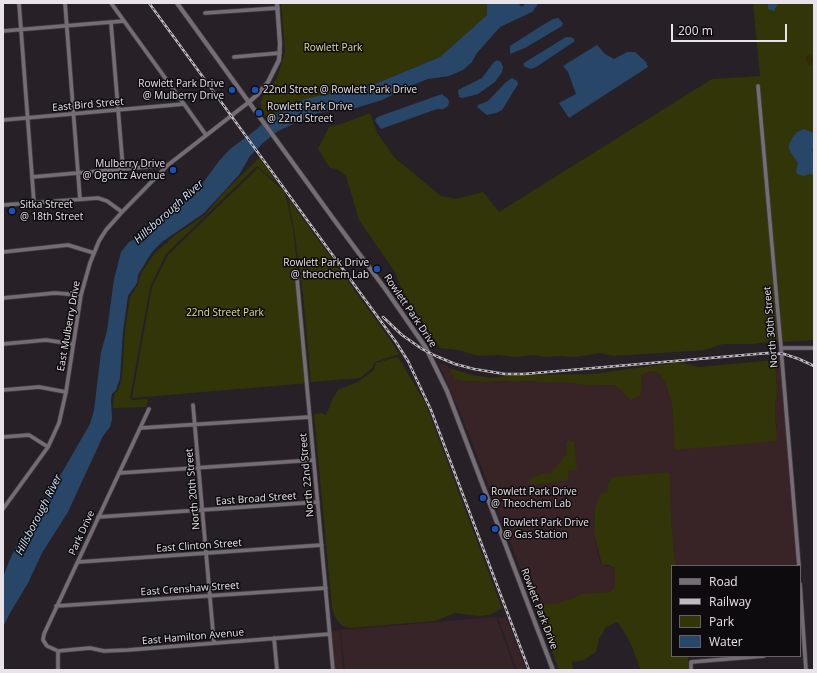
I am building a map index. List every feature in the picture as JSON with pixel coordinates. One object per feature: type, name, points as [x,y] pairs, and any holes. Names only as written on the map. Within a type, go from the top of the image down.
[{"type":"street","points":[[19,3],[34,203]]},
{"type":"street","points":[[65,3],[80,199]]},
{"type":"street","points":[[111,3],[206,135]]},
{"type":"street","name":"Rowlett Park Drive","points":[[178,3],[406,317],[437,368],[489,498],[553,670]]},
{"type":"street","points":[[205,13],[278,5],[279,60],[268,82],[249,102]]},
{"type":"street","points":[[3,31],[124,21]]},
{"type":"street","points":[[110,23],[123,169]]},
{"type":"street","points":[[234,57],[280,53]]},
{"type":"street","name":"North 30th Street","points":[[758,86],[798,565]]},
{"type":"street","name":"East Mulberry Drive","points":[[3,509],[48,447],[59,424],[66,392],[81,295],[99,241],[106,230],[122,212],[168,166],[249,102]]},
{"type":"street","name":"East Bird Street","points":[[3,120],[184,104]]},
{"type":"street","points":[[32,177],[168,166]]},
{"type":"street","points":[[3,205],[98,198],[107,201],[122,212]]},
{"type":"street","points":[[3,252],[68,245],[94,253]]},
{"type":"street","name":"North 22nd Street","points":[[297,278],[333,670]]},
{"type":"street","points":[[3,298],[55,293],[81,295]]},
{"type":"street","points":[[3,344],[46,340],[73,344]]},
{"type":"street","points":[[781,348],[814,348]]},
{"type":"street","points":[[3,390],[39,387],[66,392]]},
{"type":"street","name":"North 20th Street","points":[[194,405],[214,643]]},
{"type":"street","name":"Park Drive","points":[[58,651],[47,646],[43,640],[44,634],[149,410]]},
{"type":"street","points":[[140,428],[310,416]]},
{"type":"street","points":[[3,437],[29,435],[48,447]]},
{"type":"street","points":[[119,473],[314,460]]},
{"type":"street","name":"East Broad Street","points":[[98,517],[318,502]]},
{"type":"street","name":"East Clinton Street","points":[[78,562],[322,545]]},
{"type":"street","name":"East Crenshaw Street","points":[[56,606],[326,588]]},
{"type":"street","points":[[801,618],[802,653],[806,670]]},
{"type":"street","name":"East Hamilton Avenue","points":[[58,651],[90,648],[104,650],[128,650],[330,634]]},
{"type":"street","points":[[274,638],[277,670]]},
{"type":"street","points":[[58,651],[58,670]]},
{"type":"street","points":[[691,670],[691,662],[752,657]]},
{"type":"shaded area","points":[[780,358],[797,565],[677,565],[674,555],[669,472],[626,477],[608,483],[607,491],[595,506],[594,533],[599,559],[602,565],[615,568],[615,587],[610,592],[575,596],[555,604],[542,605],[538,614],[468,432],[439,364],[447,365],[451,373],[464,381],[530,381],[547,383],[562,382],[591,386],[614,385],[630,400],[642,386],[641,375],[652,371],[660,374],[665,382],[672,405],[676,450],[777,429],[775,411],[777,389],[775,360]],"holes":[[[574,442],[576,470],[530,479],[541,474],[550,474],[567,453],[567,443]]]},
{"type":"shaded area","points":[[496,617],[515,670],[345,670],[341,630]]},
{"type":"shaded area","points":[[506,617],[526,670],[517,670],[498,618]]},
{"type":"shaded area","points":[[340,630],[343,670],[335,670],[332,631]]},
{"type":"green space","name":"Rowlett Park","points":[[281,3],[487,3],[488,10],[487,15],[440,57],[375,84],[289,106],[267,119],[260,103],[263,96],[277,78],[285,51]]},
{"type":"green space","points":[[753,3],[814,3],[814,340],[784,342],[774,341],[753,344],[723,344],[705,350],[614,356],[600,353],[576,357],[545,357],[534,355],[514,357],[499,355],[479,356],[458,350],[440,348],[402,290],[395,272],[359,220],[346,176],[337,169],[330,168],[318,149],[329,127],[370,113],[377,133],[395,158],[441,196],[456,199],[483,192],[499,212],[712,79],[760,76]]},
{"type":"green space","points":[[260,157],[277,183],[257,166],[166,254],[150,287],[130,398],[132,400],[148,399],[146,407],[113,408],[114,395],[118,390],[122,378],[125,331],[130,297],[138,284],[141,273],[155,253],[175,235],[205,215],[224,192]]},
{"type":"green space","name":"22nd Street Park","points":[[258,168],[285,192],[293,229],[310,383],[132,398],[152,287],[168,255]]},
{"type":"green space","points":[[288,198],[399,354],[375,362],[372,368],[360,378],[311,382],[303,294]]},
{"type":"green space","points":[[398,357],[425,402],[502,608],[490,615],[479,616],[455,613],[435,621],[350,628],[342,626],[335,617],[332,608],[314,414],[322,413],[326,415],[338,390],[358,382],[374,370],[376,363]]},
{"type":"green space","points":[[775,360],[777,389],[775,411],[777,441],[675,450],[672,405],[665,382],[660,374],[652,371],[641,375],[642,386],[640,395],[630,400],[614,385],[591,386],[562,382],[547,383],[530,381],[464,381],[456,379],[449,368],[472,375],[490,378],[515,375],[593,374],[679,362],[699,367]]},
{"type":"green space","points":[[569,440],[574,442],[577,470],[568,471],[568,480],[530,485],[530,479],[533,477],[541,474],[550,474],[567,453],[566,443]]},
{"type":"green space","points":[[669,472],[674,555],[677,565],[671,565],[671,657],[688,657],[689,670],[641,670],[629,640],[618,622],[606,627],[599,639],[596,652],[584,660],[572,662],[573,670],[559,670],[538,614],[542,605],[555,604],[580,594],[610,592],[615,587],[615,568],[608,565],[602,565],[594,533],[595,507],[600,495],[607,491],[608,483],[613,477]]},
{"type":"sand","points":[[806,56],[812,56],[813,61],[811,65],[809,65],[806,60]]},
{"type":"water","name":"Hillsborough River","points":[[487,3],[519,3],[520,6],[523,6],[526,3],[539,3],[532,12],[500,27],[477,53],[472,62],[463,70],[449,76],[428,79],[382,100],[356,108],[318,113],[278,131],[250,156],[239,175],[204,213],[162,242],[152,252],[138,275],[137,283],[128,296],[123,331],[120,378],[116,390],[112,394],[112,419],[110,427],[103,436],[68,512],[42,553],[28,583],[3,627],[3,577],[8,564],[16,546],[34,521],[90,424],[94,410],[101,352],[107,331],[114,279],[121,252],[129,242],[139,237],[173,207],[192,198],[219,161],[230,149],[257,129],[267,119],[297,102],[375,84],[440,57],[487,15]]},
{"type":"water","points":[[768,3],[778,3],[774,11],[768,9]]},
{"type":"water","points":[[558,18],[563,23],[562,26],[525,48],[510,54],[510,46],[553,19]]},
{"type":"water","points":[[566,37],[573,38],[575,41],[536,67],[531,69],[525,67],[523,64],[527,61]]},
{"type":"water","points":[[597,45],[605,54],[614,59],[627,52],[635,52],[646,62],[648,67],[569,118],[559,103],[576,94],[568,72],[563,66]]},
{"type":"water","points":[[497,60],[501,62],[503,67],[502,72],[495,82],[478,94],[463,98],[459,97],[458,90],[482,78]]},
{"type":"water","points":[[512,78],[517,81],[518,84],[502,110],[487,115],[477,107],[478,105],[488,101],[506,82]]},
{"type":"water","points":[[442,94],[448,99],[449,102],[448,106],[444,109],[437,109],[381,129],[375,121],[376,118],[380,116]]},
{"type":"water","points":[[804,129],[814,133],[814,145],[812,150],[814,155],[814,175],[809,174],[804,176],[797,174],[796,171],[798,163],[789,149],[789,144],[793,137],[797,132]]},
{"type":"railway","points":[[149,3],[396,342],[408,361],[431,410],[529,670]]},
{"type":"railway","points":[[383,317],[402,335],[422,349],[436,356],[455,364],[474,369],[505,374],[524,374],[768,353],[784,354],[814,366]]},
{"type":"place","name":"Rowlett Park Drive @ Mulberry Drive","points":[[232,90]]},
{"type":"place","name":"22nd Street @ Rowlett Park Drive","points":[[255,90]]},
{"type":"place","name":"Rowlett Park Drive @ 22nd Street","points":[[259,113]]},
{"type":"place","name":"Mulberry Drive @ Ogontz Avenue","points":[[173,170]]},
{"type":"place","name":"Sitka Street @ 18th Street","points":[[12,211]]},
{"type":"place","name":"Rowlett Park Drive @ theochem Lab","points":[[377,269]]},
{"type":"place","name":"Rowlett Park Drive @ Theochem Lab","points":[[483,498]]},
{"type":"place","name":"Rowlett Park Drive @ Gas Station","points":[[495,529]]}]
